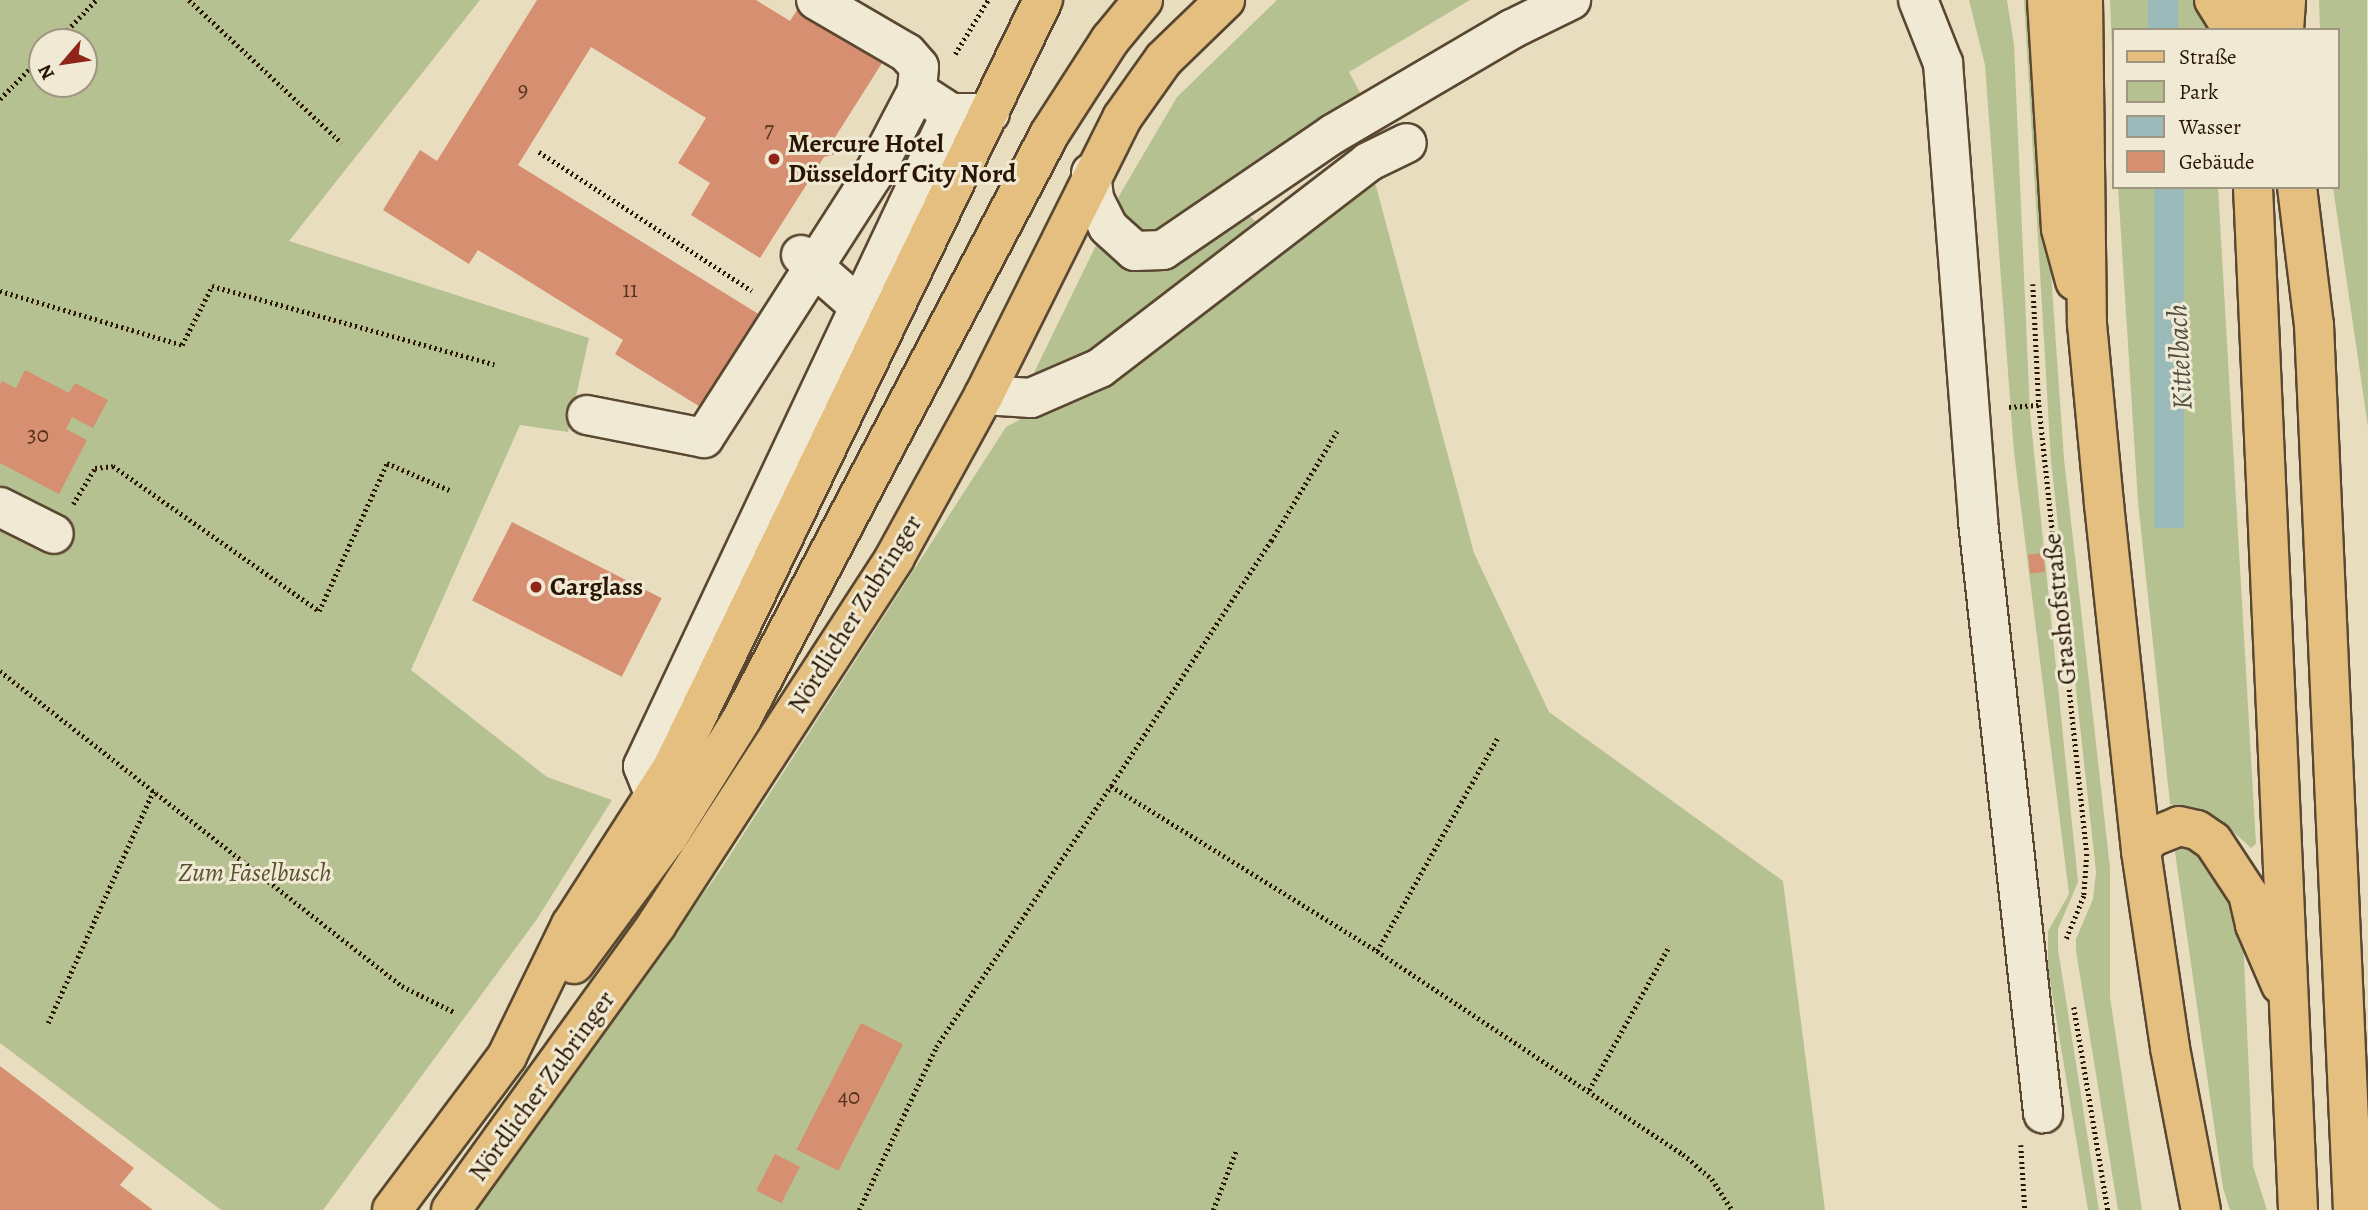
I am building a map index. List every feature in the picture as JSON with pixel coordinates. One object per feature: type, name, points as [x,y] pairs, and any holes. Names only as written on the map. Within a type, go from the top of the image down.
[{"type":"main road","points":[[507,1056],[668,836],[741,720],[1049,133],[1110,40],[1143,0]]},
{"type":"main road","name":"Nördlicher Zubringer","points":[[451,1210],[657,924],[895,557],[984,395],[1091,173],[1164,59],[1225,0]]},
{"type":"main road","points":[[2047,0],[2061,229],[2087,324]]},
{"type":"main road","name":"Grashofstraße","points":[[2083,0],[2087,324],[2141,851],[2170,1048],[2201,1210]]},
{"type":"main road","points":[[2214,0],[2232,28]]},
{"type":"main road","points":[[2251,0],[2251,28]]},
{"type":"main road","points":[[2284,28],[2286,0]]},
{"type":"main road","name":"Nördlicher Zubringer","points":[[392,1210],[507,1056],[571,925],[655,796],[889,327],[1045,3]]},
{"type":"main road","points":[[2297,189],[2314,325],[2353,1210]]},
{"type":"main road","points":[[2255,197],[2298,1210]]},
{"type":"main road","points":[[2141,851],[2150,838],[2179,826],[2197,830],[2213,841],[2248,894],[2255,925],[2289,1003]]},
{"type":"lane","points":[[655,796],[643,766],[862,309],[934,102],[919,67],[907,53],[816,0]]},
{"type":"lane","points":[[1091,173],[1094,199],[1108,227],[1135,251],[1163,250],[1401,120],[1571,0]]},
{"type":"lane","points":[[1917,0],[1943,63],[1978,521],[2032,1123]]},
{"type":"lane","points":[[934,102],[990,113]]},
{"type":"lane","points":[[587,415],[704,438],[782,311],[806,260],[934,102]]},
{"type":"lane","points":[[984,395],[1031,398],[1100,368],[1265,237],[1368,162],[1401,120]]},
{"type":"lane","points":[[806,260],[862,309]]},
{"type":"lane","points":[[0,507],[54,534]]},
{"type":"path","points":[[69,28],[96,0]]},
{"type":"path","points":[[189,0],[342,143]]},
{"type":"path","points":[[934,102],[958,48],[988,0]]},
{"type":"path","points":[[0,99],[28,70]]},
{"type":"path","points":[[539,152],[782,311]]},
{"type":"path","name":"Grashofstraße","points":[[2033,282],[2039,405],[2087,854],[2084,896],[2068,929],[2065,946]]},
{"type":"path","points":[[0,291],[182,345],[212,286],[494,364]]},
{"type":"path","points":[[2019,406],[2039,405]]},
{"type":"path","points":[[859,1210],[936,1047],[1271,541],[1337,431]]},
{"type":"path","points":[[54,534],[95,468],[113,466],[319,611],[387,463],[449,490]]},
{"type":"path","points":[[0,671],[402,986],[456,1013]]},
{"type":"path","points":[[1377,951],[1498,737]]},
{"type":"path","points":[[1111,786],[1377,951],[1683,1154],[1712,1179],[1732,1210]]},
{"type":"path","points":[[48,1023],[153,791]]},
{"type":"path","points":[[1589,1090],[1669,946]]},
{"type":"path","points":[[2073,1004],[2108,1210]]},
{"type":"path","points":[[2025,1210],[2032,1123]]},
{"type":"path","points":[[1213,1210],[1236,1151]]},
{"type":"green space","name":"Zum Faselbusch","points":[[0,0],[480,0],[289,241],[589,338],[568,432],[520,425],[411,670],[547,777],[612,800],[537,919],[323,1210],[221,1210],[0,1043]]},
{"type":"green space","points":[[1277,0],[1470,0],[1349,72],[1364,100],[1217,208],[1141,238],[1116,210],[1119,196],[1177,97]]},
{"type":"green space","points":[[1969,0],[2007,0],[2014,45],[2030,413],[2078,882],[2058,929],[2058,949],[2099,1210],[2088,1210],[2048,969],[2048,931],[2069,894],[2014,452],[1985,65]]},
{"type":"green space","points":[[2024,0],[2032,0],[2064,459],[2110,868],[2110,997],[2142,1210],[2118,1210],[2076,951],[2076,939],[2093,899],[2096,872],[2051,461]]},
{"type":"green space","points":[[2110,0],[2212,0],[2212,28],[2112,28],[2112,49]]},
{"type":"green space","points":[[2319,0],[2367,0],[2368,427],[2333,189],[2340,189],[2340,28],[2320,28]]},
{"type":"green space","points":[[1368,173],[1376,186],[1474,553],[1549,712],[1783,881],[1825,1210],[477,1210],[721,869],[1006,427],[1092,382]]},
{"type":"green space","points":[[2118,189],[2218,189],[2256,844],[2251,848],[2219,819],[2170,804],[2138,502]]},
{"type":"green space","points":[[1243,209],[1257,223],[1121,344],[1027,387],[1101,235],[1115,247]]},
{"type":"green space","points":[[2181,847],[2204,856],[2221,874],[2243,937],[2253,1166],[2267,1210],[2230,1210],[2223,1188],[2175,852]]},
{"type":"water","points":[[2148,0],[2178,0],[2178,28],[2148,28]]},
{"type":"water","name":"Kittelbach","points":[[2154,189],[2184,189],[2184,528],[2154,528]]},
{"type":"building","points":[[537,0],[756,0],[790,21],[797,10],[882,63],[832,142],[835,154],[824,157],[760,258],[691,215],[710,183],[678,163],[706,118],[591,47],[518,165],[760,315],[702,408],[615,354],[623,340],[478,250],[469,264],[383,210],[420,150],[437,161]]},
{"type":"building","points":[[25,370],[69,393],[75,383],[108,400],[93,428],[72,417],[66,429],[87,440],[59,494],[0,463],[0,385],[2,381],[16,388]]},
{"type":"building","points":[[512,522],[662,598],[622,677],[472,600]]},
{"type":"building","points":[[2043,553],[2045,572],[2030,573],[2028,555]]},
{"type":"building","points":[[861,1023],[903,1044],[838,1171],[797,1150]]},
{"type":"building","points":[[0,1066],[134,1168],[120,1185],[153,1210],[0,1210]]},
{"type":"building","points":[[775,1154],[800,1167],[781,1203],[756,1191]]},
{"type":"place","name":"Mercure Hotel Düsseldorf City Nord","points":[[774,159]]},
{"type":"place","name":"Carglass","points":[[536,587]]}]
